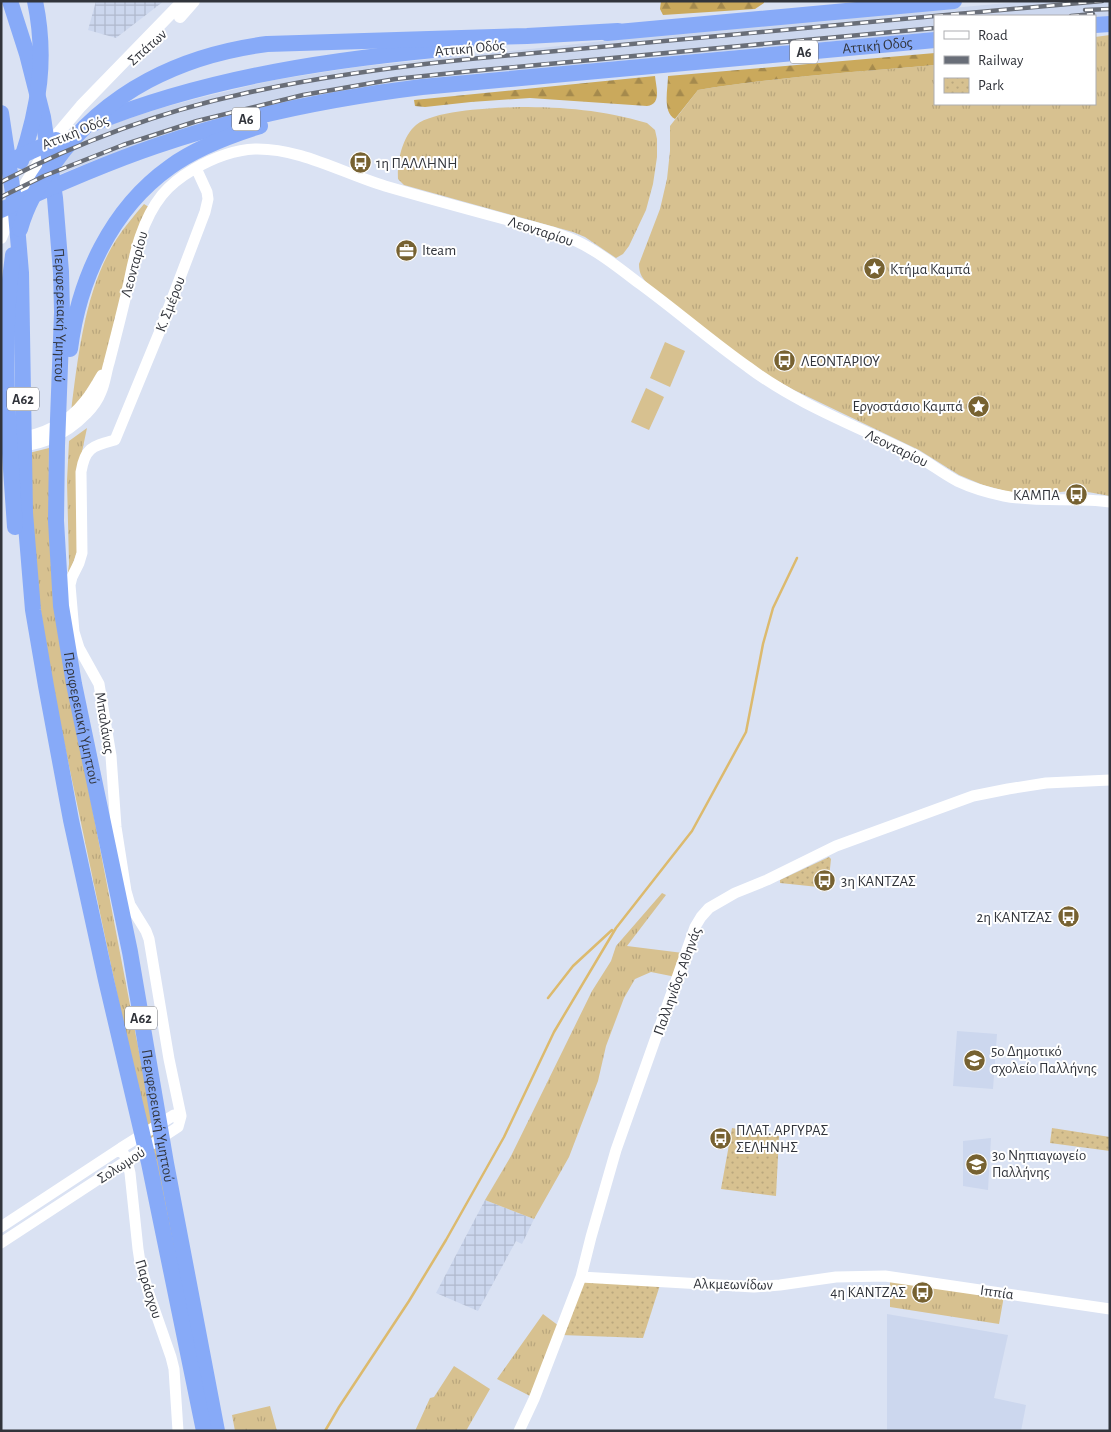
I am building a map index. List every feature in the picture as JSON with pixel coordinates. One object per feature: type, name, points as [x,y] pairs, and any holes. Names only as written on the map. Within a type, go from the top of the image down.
[{"type":"highway","name":"Περιφερειακή Υμηττού","points":[[10,1],[27,54],[43,117],[56,208],[62,312],[56,521],[60,597],[69,655],[130,952],[168,1173],[217,1431]]},
{"type":"highway","name":"Αττική Οδός","points":[[1,166],[101,121],[176,96],[272,72],[458,48],[954,1]]},
{"type":"highway","points":[[1,200],[19,165],[37,105],[41,46],[36,6]]},
{"type":"highway","points":[[1096,25],[1110,24]]},
{"type":"highway","points":[[46,686],[39,669],[16,544],[6,379],[7,324],[10,277],[21,225],[38,186],[60,154],[86,125],[112,102],[151,78],[186,63],[226,50],[268,44],[618,32]]},
{"type":"highway","name":"Αττική Οδός","points":[[1,210],[75,177],[155,146],[267,114],[365,94],[934,40]]},
{"type":"highway","points":[[56,521],[63,446],[64,403],[72,330],[80,300],[103,244],[116,221],[132,202],[169,167],[192,153],[242,132],[318,111],[455,85]]},
{"type":"highway","name":"Περιφερειακή Υμηττού","points":[[1,112],[16,213],[21,273],[25,513],[33,610],[71,820],[106,980],[150,1163],[204,1431]]},
{"type":"main road","name":"Σπάτων","points":[[1,238],[33,170],[66,122],[183,1]]},
{"type":"main road","name":"Σπάτων","points":[[97,90],[147,50],[194,1]]},
{"type":"street","name":"Λεονταρίου","points":[[2,443],[37,444],[61,434],[81,419],[91,408],[109,365],[139,238],[162,195],[173,183],[208,161],[253,149],[280,151],[305,157],[384,185],[552,232],[573,240],[595,252],[625,273],[744,365],[783,391],[921,458],[956,480],[991,493],[1037,501],[1073,499],[1110,502]]},
{"type":"street","name":"Κ. Σμέρου","points":[[115,440],[159,333],[205,212],[208,199],[207,192],[196,168]]},
{"type":"street","name":"Μπαλάνας","points":[[115,440],[92,447],[87,452],[83,461],[82,554],[70,585],[74,632],[79,648],[99,684],[111,756],[116,826],[125,884],[130,905],[146,931],[149,940],[180,1116]]},
{"type":"street","name":"Παλληνίδος Αθηνάς","points":[[519,1431],[534,1399],[581,1277],[616,1150],[700,917],[709,908],[735,893],[767,880],[836,846],[973,796],[1046,783],[1110,780]]},
{"type":"street","name":"Σολωμού","points":[[1,1227],[123,1146],[174,1115],[180,1116],[178,1127],[130,1160],[1,1242]]},
{"type":"street","name":"Παράσχου","points":[[123,1146],[130,1160],[140,1262],[174,1369],[178,1431]]},
{"type":"street","name":"Αλκμεωνίδων","points":[[581,1277],[754,1287],[836,1277],[885,1276]]},
{"type":"street","name":"Ιππία","points":[[885,1276],[1110,1309]]},
{"type":"shaded area","points":[[96,1],[164,1],[116,38],[88,30]]},
{"type":"shaded area","points":[[1030,1],[1110,1],[1110,16],[1096,18],[1096,15],[934,15],[934,32],[442,77],[93,161],[50,178],[85,133],[161,108],[274,80],[357,67],[645,36]]},
{"type":"shaded area","name":"5o Δημοτικό σχολείο Παλλήνης","points":[[957,1031],[997,1034],[993,1089],[953,1086]]},
{"type":"shaded area","name":"3ο Νηπιαγωγείο Παλλήνης","points":[[991,1138],[988,1190],[963,1186],[963,1141]]},
{"type":"shaded area","points":[[485,1200],[534,1219],[522,1244],[516,1241],[478,1311],[436,1293]]},
{"type":"shaded area","points":[[887,1314],[1008,1335],[994,1398],[1026,1405],[1021,1431],[887,1431]]},
{"type":"green space","points":[[661,1],[764,1],[764,3],[755,9],[663,15],[660,9]]},
{"type":"green space","name":"Kτήμα Καμπά","points":[[1110,35],[1110,496],[1077,490],[1037,495],[1013,493],[983,485],[959,475],[919,450],[794,390],[767,375],[746,361],[650,286],[642,276],[639,264],[660,209],[667,179],[670,126],[698,90],[787,78],[934,65],[934,105],[1096,105],[1096,37]]},
{"type":"green space","points":[[934,53],[934,65],[787,78],[698,90],[675,119],[671,116],[667,106],[668,76]]},
{"type":"green space","points":[[655,76],[656,99],[652,105],[647,106],[530,98],[425,107],[415,106],[414,100]]},
{"type":"green space","points":[[519,107],[599,112],[647,123],[655,130],[657,157],[653,184],[646,210],[629,246],[623,254],[616,258],[585,237],[573,232],[404,185],[398,179],[401,150],[407,136],[416,125],[425,120],[450,113]]},
{"type":"green space","points":[[144,204],[152,209],[113,341],[100,376],[71,412],[84,323],[97,280],[105,259],[116,240]]},
{"type":"green space","points":[[665,342],[685,351],[670,387],[650,378]]},
{"type":"green space","points":[[646,388],[664,397],[649,430],[631,422]]},
{"type":"green space","points":[[87,428],[79,466],[78,549],[67,580],[69,564],[67,481],[69,441]]},
{"type":"green space","points":[[49,448],[51,536],[57,624],[213,1431],[144,1122],[52,685],[34,565],[29,453]]},
{"type":"green space","points":[[829,857],[831,859],[828,888],[780,883],[780,880]]},
{"type":"green space","points":[[662,893],[666,895],[627,946],[683,953],[676,977],[651,972],[635,979],[624,998],[606,1046],[598,1081],[569,1157],[534,1219],[485,1200],[511,1156],[592,991],[611,961],[616,946]]},
{"type":"green space","points":[[732,1128],[779,1136],[776,1196],[721,1189]]},
{"type":"green space","points":[[1052,1128],[1110,1137],[1110,1151],[1050,1143]]},
{"type":"green space","points":[[583,1281],[660,1285],[643,1338],[561,1335]]},
{"type":"green space","points":[[890,1281],[1004,1296],[999,1324],[890,1307]]},
{"type":"green space","points":[[543,1314],[559,1326],[532,1397],[497,1379]]},
{"type":"green space","points":[[454,1366],[490,1389],[466,1431],[415,1431],[430,1398],[434,1397]]},
{"type":"green space","points":[[270,1406],[277,1431],[235,1431],[232,1415]]},
{"type":"waterway","points":[[325,1431],[446,1240],[504,1137],[554,1032],[616,928],[692,831],[746,732],[763,644],[773,608],[797,558]]},
{"type":"waterway","points":[[548,998],[573,966],[612,930]]},
{"type":"railway","points":[[946,15],[1102,1]]},
{"type":"railway","points":[[1085,10],[1110,9]]},
{"type":"railway","points":[[1082,15],[1093,14]]},
{"type":"railway","points":[[1,182],[59,154],[149,119],[211,101],[298,82],[470,59],[934,16]]},
{"type":"railway","points":[[1,197],[44,176],[123,145],[197,121],[303,95],[395,79],[934,28]]},
{"type":"place","name":"1η ΠΑΛΛΗΝΗ","points":[[360,163]]},
{"type":"place","name":"Iteam","points":[[406,250]]},
{"type":"place","name":"Kτήμα Καμπά","points":[[874,269]]},
{"type":"place","name":"ΛΕΟΝΤΑΡΙΟΥ","points":[[785,361]]},
{"type":"place","name":"Εργοστάσιο Καμπά","points":[[979,406]]},
{"type":"place","name":"ΚΑΜΠΑ","points":[[1076,495]]},
{"type":"place","name":"3η ΚΑΝΤΖΑΣ","points":[[825,881]]},
{"type":"place","name":"2η ΚΑΝΤΖΑΣ","points":[[1068,917]]},
{"type":"place","name":"5o Δημοτικό σχολείο Παλλήνης","points":[[975,1060]]},
{"type":"place","name":"ΠΛΑΤ. ΑΡΓΥΡΑΣ ΣΕΛΗΝΗΣ","points":[[720,1139]]},
{"type":"place","name":"3ο Νηπιαγωγείο Παλλήνης","points":[[976,1164]]},
{"type":"place","name":"4η ΚΑΝΤΖΑΣ","points":[[922,1292]]}]
